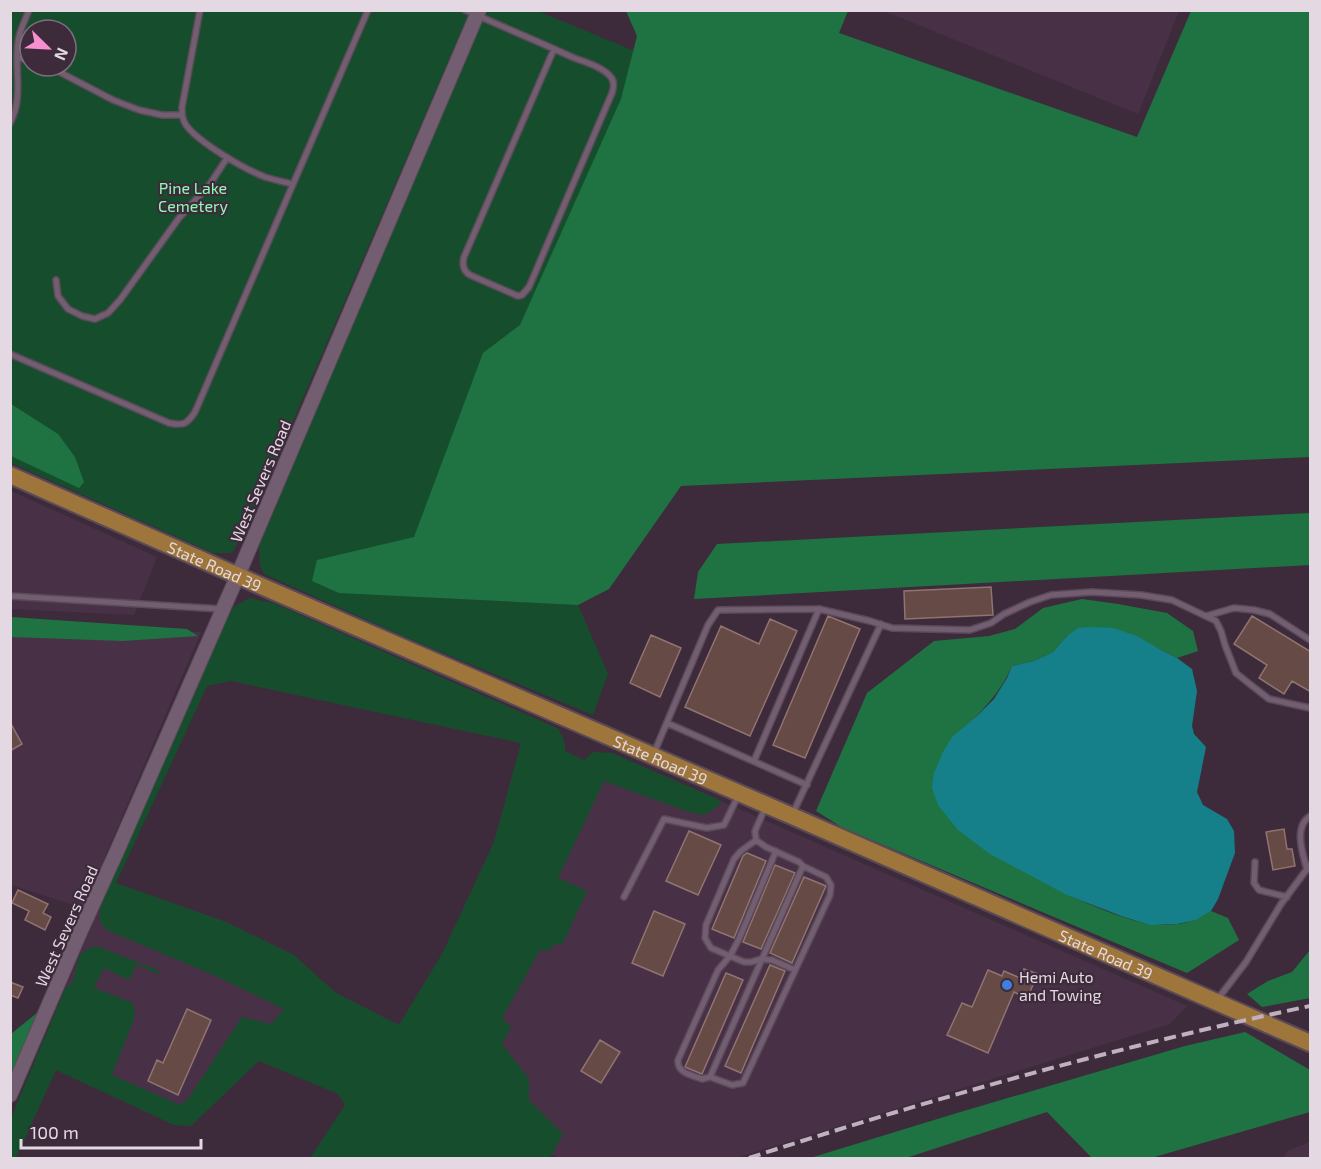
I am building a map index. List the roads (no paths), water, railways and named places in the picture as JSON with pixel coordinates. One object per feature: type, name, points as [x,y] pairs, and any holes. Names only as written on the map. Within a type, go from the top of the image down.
[{"type":"main road","name":"State Road 39","points":[[10,475],[1311,1043]]},
{"type":"street","name":"West Severs Road","points":[[10,1095],[238,575],[473,12]]},
{"type":"lane","points":[[200,10],[182,107],[185,124],[194,134],[227,158],[265,177],[293,184]]},
{"type":"lane","points":[[10,354],[169,423],[183,424],[190,420],[368,10]]},
{"type":"lane","points":[[473,12],[601,69],[611,76],[614,85],[529,287],[518,296],[466,273],[463,263],[554,49]]},
{"type":"lane","points":[[10,34],[18,39],[17,97],[10,123]]},
{"type":"lane","points":[[71,78],[113,100],[139,110],[182,116]]},
{"type":"lane","points":[[56,280],[58,296],[68,309],[95,319],[108,313],[120,300],[179,218],[210,184],[227,158]]},
{"type":"lane","points":[[653,755],[708,625],[718,610],[819,609],[843,613],[892,628],[970,630],[1030,602],[1051,595],[1092,592],[1141,595],[1172,600],[1216,621],[1236,673],[1269,699],[1311,708]]},
{"type":"lane","points":[[10,596],[222,609]]},
{"type":"lane","points":[[1206,616],[1234,608],[1254,610],[1270,614],[1311,640]]},
{"type":"lane","points":[[754,761],[819,609]]},
{"type":"lane","points":[[792,816],[881,624]]},
{"type":"lane","points":[[667,723],[807,785]]},
{"type":"lane","points":[[624,897],[664,819],[707,828],[724,825],[740,793]]},
{"type":"lane","points":[[756,840],[756,831],[767,805]]},
{"type":"lane","points":[[1216,1002],[1246,962],[1287,897],[1309,868],[1300,842],[1301,830],[1306,819],[1311,816]]},
{"type":"lane","points":[[756,840],[826,878],[831,885],[830,895],[743,1083],[732,1085],[710,1077],[702,1079],[680,1070],[678,1060],[718,970],[730,956],[739,939],[776,851]]},
{"type":"lane","points":[[756,840],[734,859],[706,925],[705,938],[711,948],[744,962],[762,958],[795,970]]},
{"type":"lane","points":[[1255,862],[1254,883],[1259,890],[1287,897]]},
{"type":"lane","points":[[710,1077],[803,866]]},
{"type":"water","points":[[1078,628],[1113,628],[1137,636],[1192,669],[1197,691],[1192,726],[1194,734],[1206,747],[1197,792],[1203,805],[1227,819],[1234,831],[1235,853],[1218,899],[1211,911],[1196,920],[1177,924],[1151,925],[1069,896],[990,854],[958,830],[938,805],[932,788],[934,773],[943,752],[952,737],[994,699],[1012,666],[1034,661],[1053,652],[1067,636]]},
{"type":"railway","points":[[749,1158],[1028,1074],[1168,1038],[1310,1006]]},
{"type":"place","name":"Hemi Auto and Towing","points":[[1007,985]]},
{"type":"park label","name":"Pine Lake Cemetery","points":[[193,196]]}]
